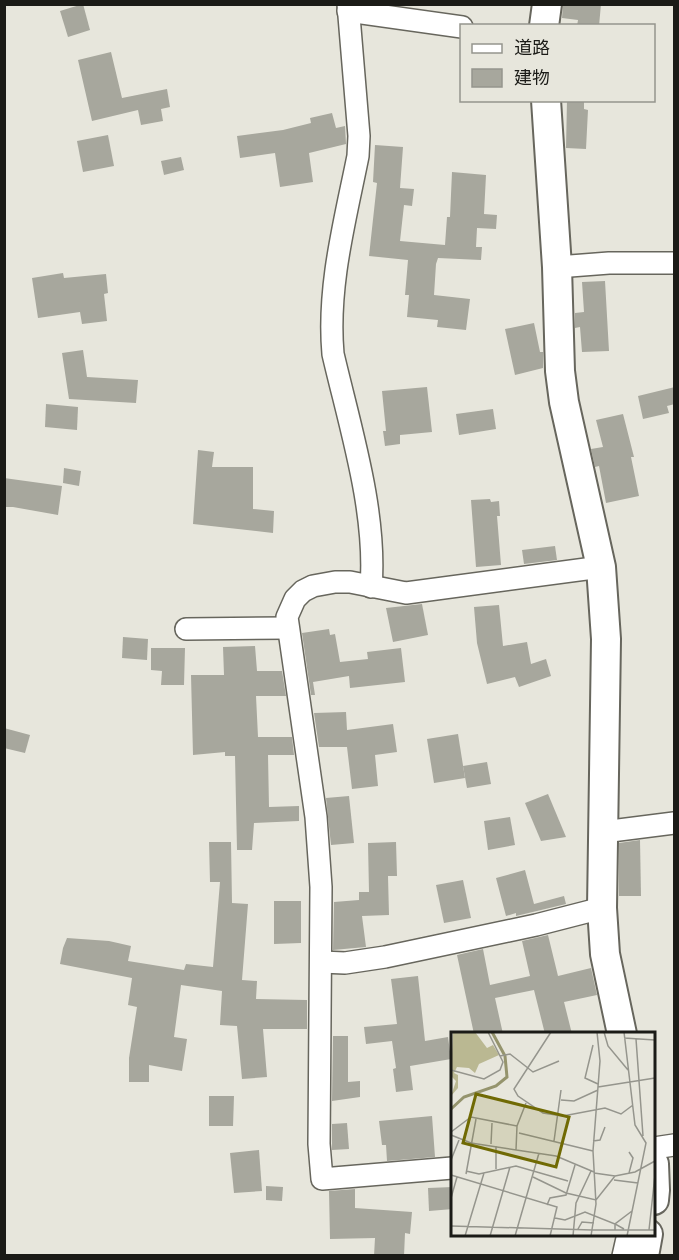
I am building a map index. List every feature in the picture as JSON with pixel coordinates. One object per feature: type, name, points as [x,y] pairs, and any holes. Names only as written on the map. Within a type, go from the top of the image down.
[{"type":"street","points":[[544,24],[547,4]]},
{"type":"street","points":[[371,587],[370,529],[333,354],[331,329],[336,274],[358,156],[359,136],[348,8],[460,27]]},
{"type":"street","points":[[546,102],[557,267],[560,371],[564,402],[601,567],[606,639],[602,908],[605,954],[622,1032]]},
{"type":"street","points":[[557,267],[609,263],[675,263]]},
{"type":"street","points":[[451,1168],[322,1179],[319,1144],[321,886],[316,817],[287,617],[295,599],[303,591],[313,586],[335,582],[350,582],[406,593],[601,567]]},
{"type":"street","points":[[186,629],[288,628]]},
{"type":"street","points":[[603,832],[675,823]]},
{"type":"street","points":[[321,962],[345,963],[385,957],[536,925],[602,908]]},
{"type":"street","points":[[655,1148],[675,1145]]},
{"type":"street","points":[[623,1256],[628,1236]]},
{"type":"street","points":[[644,1256],[648,1236]]},
{"type":"building","points":[[83,4],[90,30],[68,37],[60,11]]},
{"type":"building","points":[[563,4],[601,4],[599,24],[577,24],[578,20],[562,18]]},
{"type":"building","points":[[111,52],[122,98],[167,89],[170,107],[161,109],[163,121],[141,125],[138,110],[92,121],[78,60]]},
{"type":"building","points":[[567,102],[584,102],[584,109],[588,110],[586,149],[566,148]]},
{"type":"building","points":[[332,113],[336,128],[345,126],[346,144],[309,153],[313,182],[280,187],[275,153],[240,158],[237,136],[283,130],[311,123],[310,118]]},
{"type":"building","points":[[108,135],[114,166],[83,172],[77,141]]},
{"type":"building","points":[[375,145],[403,147],[400,188],[414,189],[412,206],[404,205],[400,241],[445,245],[447,217],[450,217],[452,172],[486,175],[484,214],[497,215],[496,229],[477,228],[476,247],[482,247],[481,260],[438,258],[436,264],[434,295],[470,299],[466,330],[437,327],[438,320],[407,317],[409,295],[405,295],[408,260],[369,256],[377,183],[373,182]]},
{"type":"building","points":[[181,157],[184,170],[164,175],[161,161]]},
{"type":"building","points":[[63,273],[64,278],[106,274],[108,293],[104,294],[107,321],[82,324],[80,312],[38,318],[32,278]]},
{"type":"building","points":[[605,281],[609,351],[582,352],[580,327],[575,328],[575,313],[584,312],[582,282]]},
{"type":"building","points":[[534,323],[540,352],[543,352],[543,368],[515,375],[505,329]]},
{"type":"building","points":[[83,350],[87,377],[138,380],[136,403],[69,399],[62,353]]},
{"type":"building","points":[[427,387],[432,432],[400,435],[400,444],[385,446],[383,431],[386,431],[382,391]]},
{"type":"building","points":[[675,387],[675,404],[667,406],[669,413],[643,419],[638,396]]},
{"type":"building","points":[[46,404],[78,407],[77,430],[45,427]]},
{"type":"building","points":[[493,409],[496,429],[459,435],[456,414]]},
{"type":"building","points":[[623,414],[634,457],[631,457],[639,496],[606,503],[599,466],[595,467],[591,449],[603,447],[596,420]]},
{"type":"building","points":[[198,450],[214,452],[212,467],[253,467],[253,509],[274,511],[273,533],[193,524]]},
{"type":"building","points":[[64,468],[81,471],[79,486],[63,483]]},
{"type":"building","points":[[4,478],[62,486],[58,515],[4,507]]},
{"type":"building","points":[[490,499],[491,502],[499,501],[500,516],[497,516],[501,565],[476,567],[471,500]]},
{"type":"building","points":[[555,546],[557,560],[524,564],[522,550]]},
{"type":"building","points":[[422,604],[428,635],[393,642],[386,608]]},
{"type":"building","points":[[499,605],[503,646],[527,642],[531,664],[546,659],[551,676],[519,687],[515,677],[487,684],[477,643],[474,607]]},
{"type":"building","points":[[329,629],[330,635],[335,634],[340,662],[368,659],[367,652],[401,648],[405,682],[350,688],[349,676],[313,682],[315,695],[311,695],[302,633]]},
{"type":"building","points":[[123,637],[148,639],[147,660],[122,658]]},
{"type":"building","points":[[255,646],[257,671],[282,671],[286,696],[256,696],[258,737],[292,737],[294,755],[268,755],[269,807],[299,806],[299,821],[254,823],[252,850],[237,850],[235,756],[225,756],[225,752],[193,755],[191,675],[224,675],[223,647]]},
{"type":"building","points":[[151,648],[185,648],[184,685],[161,685],[162,671],[151,670]]},
{"type":"building","points":[[346,712],[347,730],[393,724],[397,752],[375,755],[378,786],[352,789],[347,747],[319,747],[314,713]]},
{"type":"building","points":[[4,728],[30,735],[25,753],[4,748]]},
{"type":"building","points":[[458,734],[465,778],[434,783],[427,739]]},
{"type":"building","points":[[487,762],[491,784],[467,788],[463,766]]},
{"type":"building","points":[[548,794],[566,837],[541,841],[525,803]]},
{"type":"building","points":[[349,796],[354,843],[331,845],[326,798]]},
{"type":"building","points":[[510,817],[515,845],[488,850],[484,821]]},
{"type":"building","points":[[640,840],[641,896],[619,896],[619,843]]},
{"type":"building","points":[[209,842],[231,842],[232,903],[248,904],[242,980],[257,981],[256,999],[307,1000],[307,1029],[263,1029],[267,1077],[242,1079],[237,1026],[220,1025],[222,991],[181,985],[174,1037],[187,1039],[182,1071],[149,1065],[149,1082],[129,1082],[129,1058],[137,1007],[128,1005],[132,978],[60,964],[63,948],[67,938],[109,941],[131,946],[128,961],[184,970],[186,964],[213,967],[220,882],[210,882]]},
{"type":"building","points":[[396,842],[397,876],[388,876],[389,915],[362,916],[366,947],[333,950],[334,902],[359,900],[359,892],[369,892],[368,843]]},
{"type":"building","points":[[525,870],[534,904],[564,896],[566,904],[516,916],[516,913],[506,916],[496,878]]},
{"type":"building","points":[[463,880],[471,918],[444,923],[436,885]]},
{"type":"building","points":[[274,901],[301,901],[301,943],[274,944]]},
{"type":"building","points":[[548,935],[558,976],[591,968],[597,995],[564,1002],[572,1032],[544,1032],[534,990],[495,998],[503,1032],[474,1032],[457,955],[483,949],[490,985],[530,976],[522,941]]},
{"type":"building","points":[[418,976],[425,1041],[448,1037],[451,1059],[410,1066],[413,1090],[396,1092],[393,1069],[396,1068],[392,1041],[366,1044],[364,1027],[397,1024],[391,979]]},
{"type":"building","points":[[333,1036],[348,1036],[348,1082],[360,1081],[360,1097],[332,1101]]},
{"type":"building","points":[[209,1096],[234,1096],[233,1126],[209,1126]]},
{"type":"building","points":[[432,1116],[435,1157],[387,1161],[386,1145],[382,1145],[379,1121]]},
{"type":"building","points":[[347,1123],[349,1149],[332,1150],[332,1124]]},
{"type":"building","points":[[259,1150],[262,1191],[234,1193],[230,1153]]},
{"type":"building","points":[[266,1186],[283,1187],[282,1201],[266,1200]]},
{"type":"building","points":[[451,1187],[451,1209],[429,1211],[428,1188]]},
{"type":"building","points":[[355,1189],[355,1208],[412,1212],[410,1234],[405,1233],[404,1256],[374,1256],[375,1238],[330,1239],[329,1191]]}]
